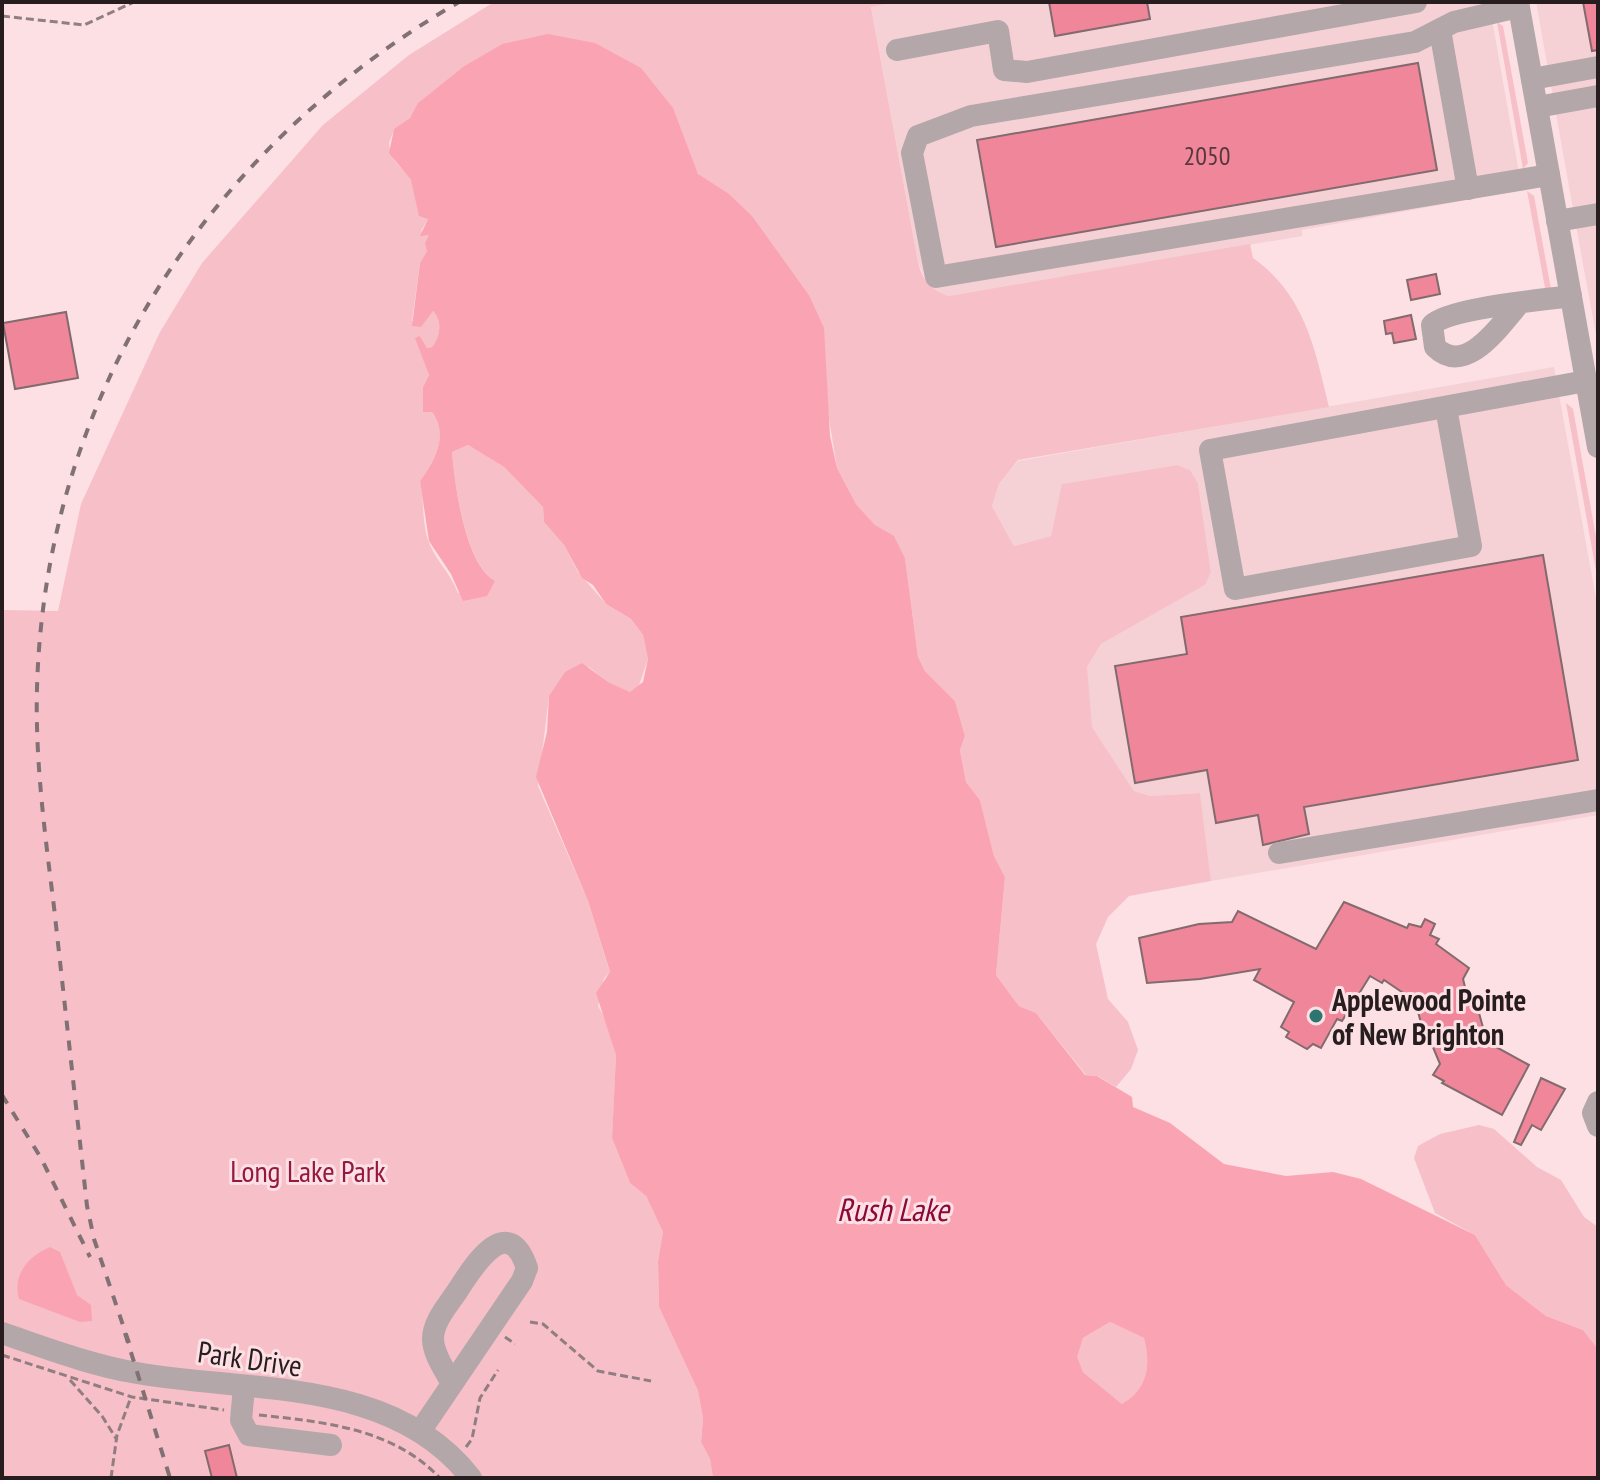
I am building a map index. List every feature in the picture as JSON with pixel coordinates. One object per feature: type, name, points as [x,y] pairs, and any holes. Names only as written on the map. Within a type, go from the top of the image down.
[{"type":"street","points":[[897,50],[998,31],[1004,70],[1027,72],[1416,2]]},
{"type":"street","points":[[1549,175],[936,277],[912,153],[918,136],[971,116],[1415,42],[1481,14],[1518,4],[1532,79],[1598,447]]},
{"type":"street","points":[[1440,30],[1468,189]]},
{"type":"street","points":[[1532,79],[1598,67]]},
{"type":"street","points":[[1537,107],[1598,96]]},
{"type":"street","points":[[1557,221],[1598,214]]},
{"type":"street","points":[[1519,304],[1571,296]]},
{"type":"street","points":[[1446,408],[1471,546],[1235,589],[1210,450],[1586,381]]},
{"type":"street","points":[[1279,853],[1598,800]]},
{"type":"street","points":[[1598,1102],[1593,1113],[1598,1126]]},
{"type":"street","points":[[421,1430],[522,1281],[527,1268],[522,1253],[513,1245],[500,1244],[480,1256],[436,1324],[433,1347],[452,1384]]},
{"type":"street","name":"Park Drive","points":[[2,1333],[108,1367],[363,1404],[421,1430],[471,1478]]},
{"type":"street","points":[[244,1387],[241,1420],[249,1435],[331,1445]]},
{"type":"path","points":[[2,16],[84,25],[134,2]]},
{"type":"path","points":[[530,1322],[543,1324],[598,1371],[651,1381]]},
{"type":"path","points":[[2,1355],[68,1379],[132,1397],[236,1412]]},
{"type":"path","points":[[461,1452],[472,1439],[480,1398],[498,1370]]},
{"type":"path","points":[[68,1379],[102,1416],[117,1440]]},
{"type":"path","points":[[111,1478],[117,1440],[132,1397]]},
{"type":"path","points":[[247,1413],[335,1425],[376,1436],[410,1453],[440,1478]]},
{"type":"shaded area","points":[[894,2],[1489,2],[1522,190],[1302,230],[1302,236],[949,296],[939,293],[927,283],[918,262],[871,6]]},
{"type":"shaded area","points":[[1536,2],[1598,2],[1598,346],[1578,237]]},
{"type":"shaded area","points":[[1554,367],[1598,609],[1598,815],[1211,881],[1200,793],[1150,796],[1134,791],[1092,727],[1087,703],[1087,667],[1101,644],[1205,585],[1211,571],[1198,483],[1190,470],[1177,465],[1063,484],[1051,536],[1014,546],[992,506],[999,484],[1018,461]]},
{"type":"green space","name":"Long Lake Park","points":[[494,2],[894,2],[871,7],[918,262],[928,284],[949,296],[1250,244],[1253,258],[1271,273],[1296,306],[1313,344],[1329,407],[1018,460],[999,484],[992,506],[1014,546],[1051,536],[1062,484],[1177,465],[1190,470],[1198,483],[1211,572],[1205,585],[1101,644],[1087,667],[1092,727],[1134,791],[1150,796],[1200,793],[1211,881],[1129,896],[1108,917],[1096,944],[1108,999],[1128,1022],[1138,1050],[1131,1069],[1116,1087],[1098,1076],[1086,1075],[1036,1013],[1019,1006],[996,975],[1005,877],[994,856],[980,800],[966,782],[960,750],[965,736],[955,701],[925,671],[918,657],[905,558],[894,537],[875,525],[856,504],[837,468],[809,295],[753,217],[698,174],[687,149],[502,44],[464,66],[423,99],[410,118],[394,130],[389,143],[394,159],[414,186],[420,210],[428,219],[421,231],[430,235],[427,251],[420,263],[412,321],[423,321],[433,311],[439,324],[432,347],[427,348],[420,336],[419,346],[429,375],[423,387],[423,411],[432,412],[440,439],[431,465],[420,481],[424,523],[430,545],[458,593],[495,581],[476,558],[459,503],[452,452],[468,445],[504,467],[543,507],[544,522],[564,545],[578,572],[606,604],[631,619],[643,635],[648,659],[638,688],[630,692],[607,682],[589,667],[549,696],[538,786],[588,901],[610,973],[604,978],[598,1006],[608,1024],[616,1055],[612,1138],[630,1183],[646,1196],[663,1232],[658,1261],[659,1307],[698,1391],[703,1418],[701,1442],[710,1459],[713,1478],[2,1478],[2,610],[58,611],[81,504],[160,332],[202,263],[323,125],[409,55]]},
{"type":"green space","points":[[1497,22],[1503,26],[1528,163],[1523,169]]},
{"type":"green space","points":[[1527,191],[1534,196],[1551,289],[1546,293]]},
{"type":"green space","points":[[1566,403],[1573,409],[1598,548],[1598,582]]},
{"type":"green space","points":[[1479,1125],[1494,1129],[1537,1167],[1561,1180],[1584,1217],[1598,1227],[1598,1349],[1583,1330],[1546,1316],[1506,1285],[1475,1235],[1435,1213],[1414,1158],[1418,1146],[1440,1134]]},
{"type":"green space","points":[[1110,1322],[1144,1338],[1146,1348],[1147,1367],[1142,1384],[1122,1404],[1083,1372],[1076,1357],[1083,1338]]},
{"type":"water","name":"Rush Lake","points":[[548,34],[595,43],[641,68],[673,108],[698,174],[729,194],[753,217],[809,295],[824,328],[830,436],[837,468],[856,504],[875,525],[894,536],[905,558],[918,657],[925,671],[955,701],[965,736],[960,750],[966,782],[980,800],[994,856],[1005,877],[996,975],[1019,1006],[1036,1013],[1085,1075],[1097,1076],[1132,1097],[1133,1107],[1170,1123],[1224,1164],[1286,1176],[1333,1172],[1361,1179],[1475,1235],[1506,1285],[1546,1316],[1583,1330],[1598,1349],[1598,1478],[713,1478],[710,1459],[701,1442],[703,1418],[698,1391],[659,1307],[658,1261],[663,1232],[646,1196],[630,1183],[612,1138],[616,1055],[596,993],[610,972],[588,901],[536,777],[547,732],[549,696],[565,672],[582,663],[608,682],[630,692],[643,682],[648,659],[643,635],[631,619],[606,604],[593,585],[582,578],[564,545],[544,522],[543,507],[504,467],[468,445],[452,452],[459,503],[476,558],[495,581],[487,596],[463,601],[451,574],[429,541],[420,481],[431,465],[440,439],[432,412],[423,412],[423,387],[429,375],[415,338],[420,336],[427,348],[432,347],[439,324],[433,311],[421,327],[412,326],[420,263],[427,251],[425,243],[429,235],[420,236],[428,219],[419,216],[411,180],[389,153],[394,129],[410,118],[418,103],[464,66],[502,44]],"holes":[[[1110,1322],[1144,1338],[1147,1358],[1145,1376],[1137,1391],[1122,1404],[1083,1372],[1077,1357],[1083,1338]]]},
{"type":"water","points":[[50,1247],[60,1252],[77,1295],[91,1305],[92,1321],[80,1322],[19,1299],[18,1282],[24,1267],[35,1255]]},
{"type":"building","points":[[1049,2],[1147,2],[1150,19],[1055,36]]},
{"type":"building","points":[[1583,2],[1598,2],[1598,50],[1592,51]]},
{"type":"building","points":[[1418,63],[1437,170],[996,247],[977,140]]},
{"type":"building","points":[[1436,274],[1440,294],[1411,300],[1407,280]]},
{"type":"building","points":[[66,312],[78,378],[15,389],[3,323]]},
{"type":"building","points":[[1411,315],[1416,339],[1394,343],[1392,333],[1386,334],[1384,321]]},
{"type":"building","points":[[1543,555],[1578,760],[1304,807],[1309,834],[1263,845],[1258,815],[1216,823],[1207,770],[1135,783],[1115,666],[1187,654],[1181,617]]},
{"type":"building","name":"Applewood Pointe of New Brighton","points":[[1344,902],[1407,928],[1409,924],[1421,927],[1425,919],[1435,924],[1430,935],[1439,939],[1436,944],[1469,968],[1463,979],[1467,995],[1472,1003],[1476,1002],[1487,1042],[1529,1065],[1502,1115],[1442,1083],[1444,1081],[1433,1075],[1440,1064],[1430,1040],[1426,1041],[1415,1001],[1384,980],[1382,983],[1370,976],[1342,1021],[1337,1019],[1321,1048],[1313,1044],[1307,1049],[1286,1037],[1289,1032],[1281,1027],[1294,1002],[1254,980],[1260,969],[1200,979],[1147,983],[1139,938],[1199,924],[1232,922],[1238,911],[1316,949]]},
{"type":"building","points":[[1541,1078],[1565,1089],[1541,1130],[1532,1125],[1521,1145],[1514,1142]]},
{"type":"building","points":[[229,1445],[237,1478],[212,1478],[205,1451]]},
{"type":"railway","points":[[129,1343],[94,1239],[87,1206],[39,770],[37,688],[47,580],[71,478],[108,380],[157,290],[218,206],[289,129],[369,61],[459,2]]},
{"type":"railway","points":[[2,1095],[41,1158],[90,1257]]},
{"type":"railway","points":[[125,1333],[170,1478]]},
{"type":"place","name":"Applewood Pointe of New Brighton","points":[[1316,1016]]}]
